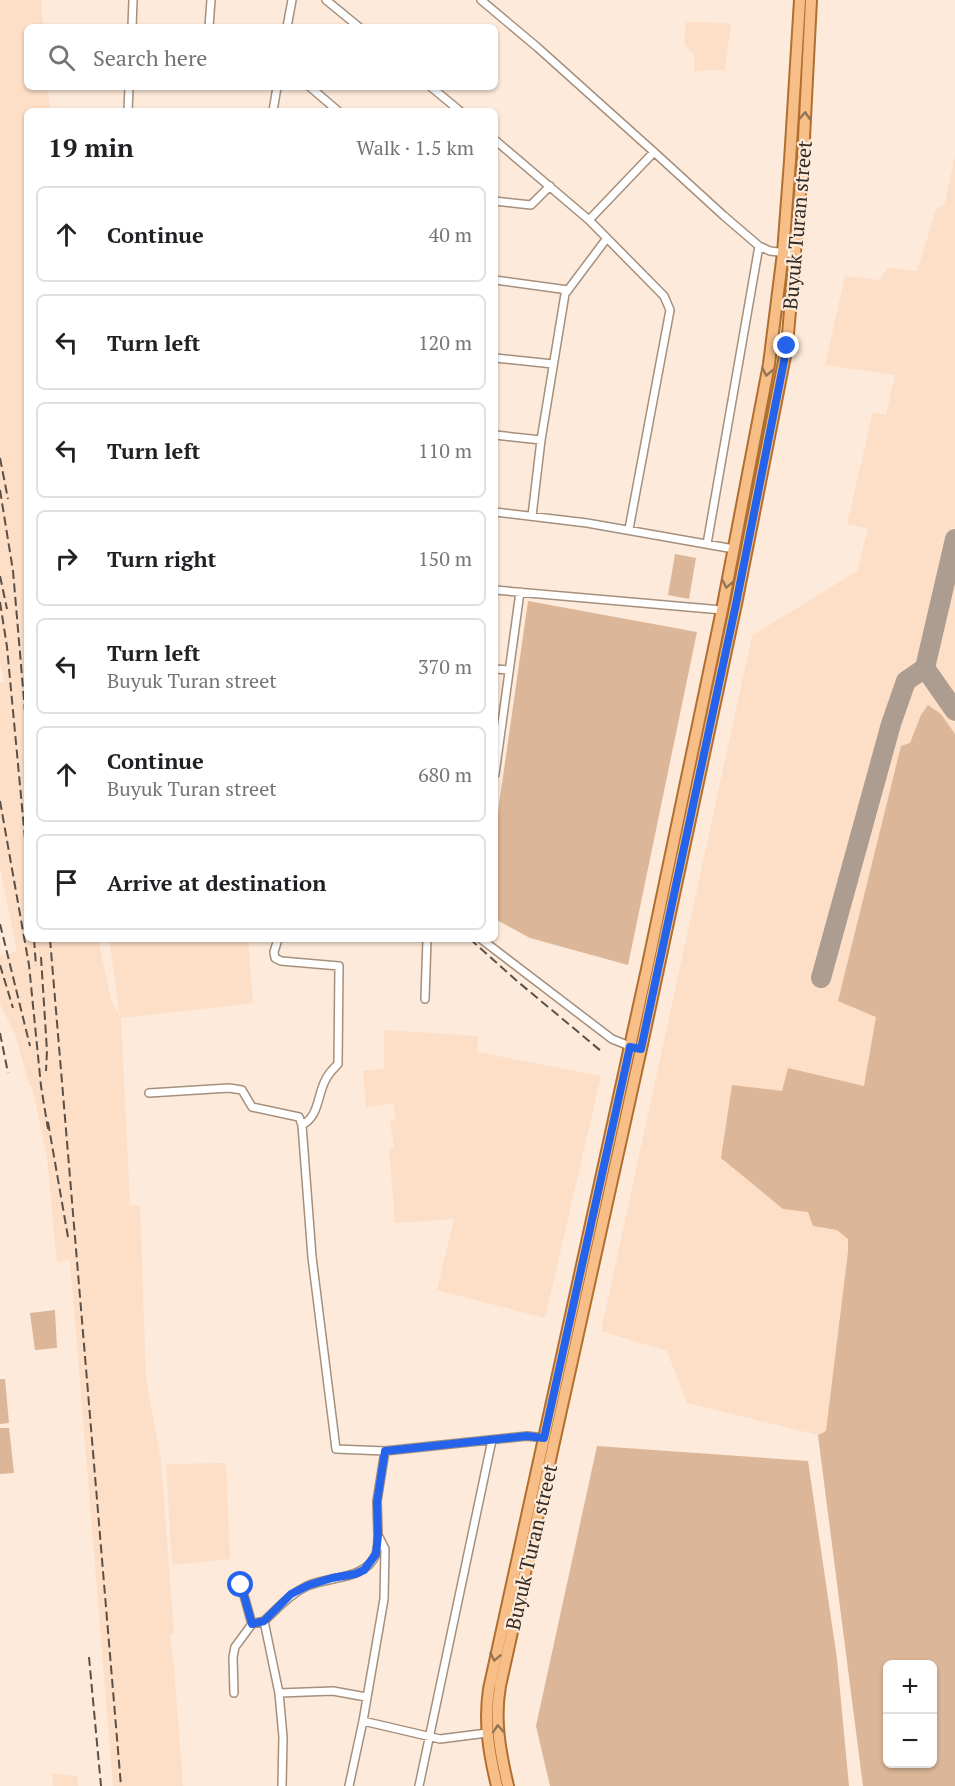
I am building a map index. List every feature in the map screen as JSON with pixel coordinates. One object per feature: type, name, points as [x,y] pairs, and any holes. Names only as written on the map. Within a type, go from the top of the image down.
[{"type":"main road","name":"Buyuk Turan street","points":[[508,1786],[497,1724],[500,1686],[636,1048],[773,342],[783,253],[800,0]]},
{"type":"main road","name":"Buyuk Turan street","points":[[497,1786],[487,1733],[486,1711],[489,1689],[544,1438],[636,1048],[736,604],[787,346],[803,158],[811,0]]},
{"type":"street","points":[[132,0],[132,24]]},
{"type":"street","points":[[209,24],[211,0]]},
{"type":"street","points":[[288,24],[292,0]]},
{"type":"street","points":[[326,0],[354,24]]},
{"type":"street","points":[[481,0],[537,47],[759,246],[770,251],[795,255]]},
{"type":"street","points":[[128,108],[129,90]]},
{"type":"street","points":[[274,108],[276,90]]},
{"type":"street","points":[[314,90],[334,108]]},
{"type":"street","points":[[435,90],[456,108]]},
{"type":"street","points":[[498,143],[589,220],[664,296],[670,310],[629,530]]},
{"type":"street","points":[[589,220],[654,152]]},
{"type":"street","points":[[498,201],[531,205],[550,186]]},
{"type":"street","points":[[532,516],[541,440],[565,294],[607,238]]},
{"type":"street","points":[[707,544],[759,246]]},
{"type":"street","points":[[498,280],[568,290]]},
{"type":"street","points":[[498,358],[553,364]]},
{"type":"street","points":[[498,435],[541,440]]},
{"type":"street","points":[[498,512],[629,530],[734,549]]},
{"type":"street","points":[[498,590],[722,610]]},
{"type":"street","points":[[498,742],[520,592]]},
{"type":"street","points":[[498,669],[509,670]]},
{"type":"street","points":[[277,942],[275,958],[281,961],[339,966],[338,1064],[329,1073],[323,1085],[314,1114],[309,1122],[302,1125]]},
{"type":"street","points":[[425,999],[427,942]]},
{"type":"street","points":[[485,942],[606,1035],[619,1043],[636,1048]]},
{"type":"street","points":[[149,1093],[229,1088],[242,1090],[252,1107],[299,1117],[302,1125],[312,1257],[336,1449],[385,1451],[527,1436],[544,1438]]},
{"type":"street","points":[[419,1786],[492,1440]]},
{"type":"street","points":[[234,1693],[235,1647],[252,1624],[264,1621],[291,1594],[309,1585],[364,1570],[376,1554],[377,1502],[385,1451]]},
{"type":"street","points":[[349,1786],[363,1721],[384,1599],[385,1549],[378,1535]]},
{"type":"street","points":[[241,1585],[252,1624]]},
{"type":"street","points":[[264,1621],[279,1693],[284,1737],[282,1786]]},
{"type":"street","points":[[279,1693],[333,1691],[366,1697]]},
{"type":"street","points":[[363,1721],[440,1738],[487,1733]]},
{"type":"shaded area","points":[[0,0],[41,0],[43,24],[24,24],[24,90],[48,90],[50,108],[24,108],[24,942],[99,942],[111,1000],[120,1016],[109,942],[248,942],[253,1003],[121,1018],[130,1206],[140,1205],[146,1379],[161,1460],[174,1634],[170,1635],[183,1786],[113,1786],[70,1260],[57,1262],[47,1157],[32,1087],[29,1085],[16,1036],[0,1004],[0,955],[17,951],[0,867],[0,683],[4,682],[0,662]]},
{"type":"shaded area","points":[[686,22],[731,23],[725,70],[694,71],[694,53],[690,52],[684,43]]},
{"type":"shaded area","points":[[955,155],[955,1786],[863,1786],[818,1435],[687,1403],[667,1351],[601,1331],[752,636],[857,571],[868,529],[847,524],[873,412],[886,415],[895,375],[825,365],[845,276],[880,280],[888,268],[917,271],[936,210],[945,203]]},
{"type":"shaded area","points":[[675,554],[696,558],[689,599],[668,595]]},
{"type":"shaded area","points":[[528,601],[697,632],[628,965],[530,938],[498,921],[498,812]]},
{"type":"shaded area","points":[[928,705],[941,714],[955,734],[955,1786],[863,1786],[818,1435],[826,1431],[848,1239],[837,1230],[813,1226],[808,1212],[783,1209],[721,1158],[732,1085],[782,1091],[788,1068],[864,1086],[876,1017],[838,1001],[901,746],[910,743],[921,715]]},
{"type":"shaded area","points":[[384,1030],[478,1036],[477,1052],[601,1076],[545,1318],[437,1290],[454,1219],[395,1223],[389,1149],[394,1148],[390,1121],[395,1120],[394,1103],[366,1107],[363,1071],[384,1069]]},
{"type":"shaded area","points":[[55,1310],[57,1348],[35,1350],[30,1313]]},
{"type":"shaded area","points":[[0,1379],[5,1379],[9,1423],[0,1424]]},
{"type":"shaded area","points":[[0,1428],[9,1428],[14,1473],[0,1474]]},
{"type":"shaded area","points":[[597,1446],[808,1461],[837,1659],[849,1786],[550,1786],[536,1726]]},
{"type":"shaded area","points":[[226,1463],[230,1559],[172,1565],[166,1464]]},
{"type":"shaded area","points":[[52,1773],[77,1776],[78,1786],[53,1786]]},
{"type":"taxiway","points":[[821,978],[891,724],[906,681],[925,668],[955,539]]},
{"type":"taxiway","points":[[925,668],[955,711]]},
{"type":"railway","points":[[0,458],[8,499]]},
{"type":"railway","points":[[0,490],[13,571],[24,700]]},
{"type":"railway","points":[[0,576],[7,609]]},
{"type":"railway","points":[[0,602],[7,647],[24,828]]},
{"type":"railway","points":[[0,801],[24,937]]},
{"type":"railway","points":[[0,924],[30,1046]]},
{"type":"railway","points":[[25,942],[48,1129]]},
{"type":"railway","points":[[34,942],[36,966]]},
{"type":"railway","points":[[50,942],[121,1786]]},
{"type":"railway","points":[[473,942],[601,1051]]},
{"type":"railway","points":[[41,957],[47,1051],[46,1071]]},
{"type":"railway","points":[[0,965],[13,1008]]},
{"type":"railway","points":[[0,1033],[8,1073]]},
{"type":"railway","points":[[48,1122],[68,1237]]},
{"type":"railway","points":[[89,1657],[101,1786]]},
{"type":"route","points":[[241,1585],[252,1624],[264,1621],[291,1594],[309,1585],[364,1570],[376,1554],[377,1502],[385,1451],[527,1436],[544,1438],[630,1047],[641,1049],[736,604],[787,346]]}]
